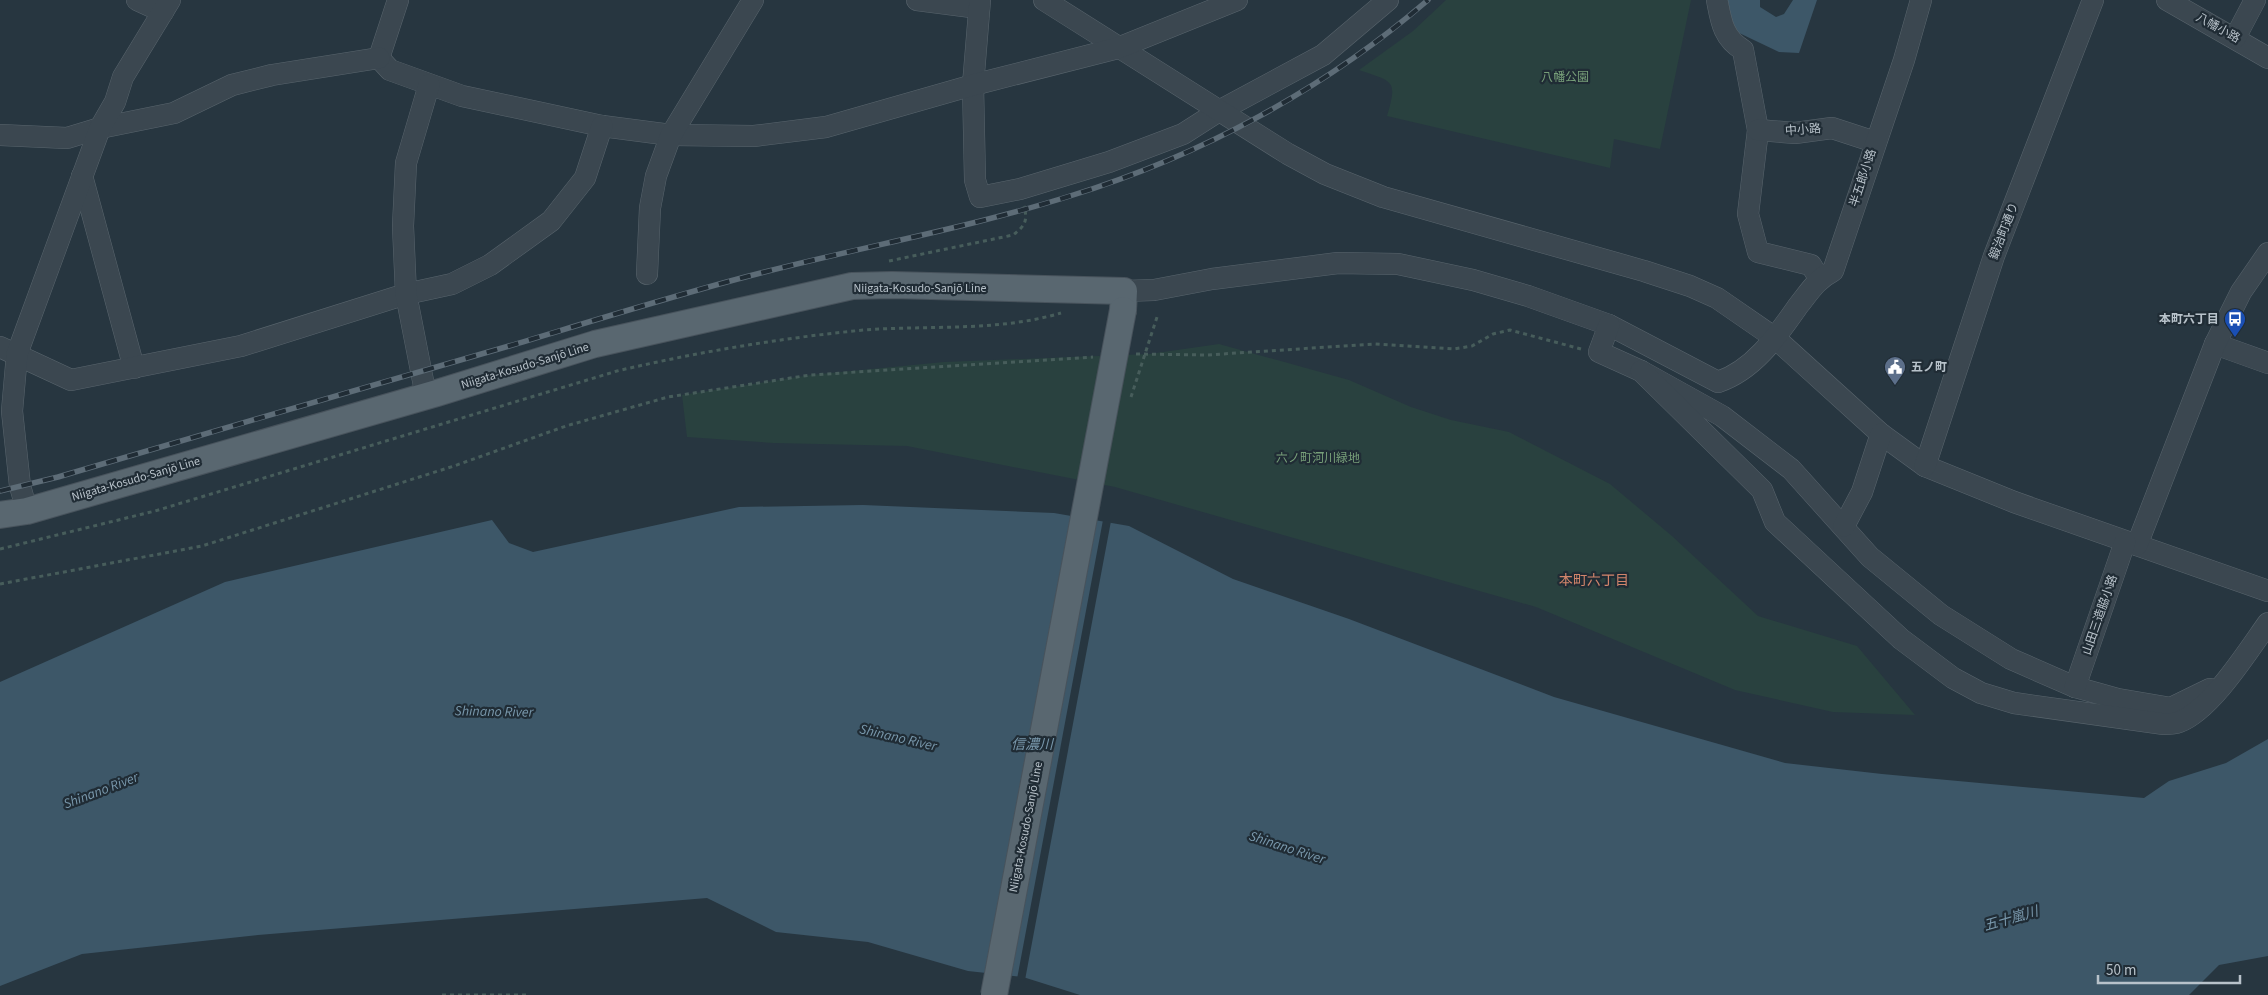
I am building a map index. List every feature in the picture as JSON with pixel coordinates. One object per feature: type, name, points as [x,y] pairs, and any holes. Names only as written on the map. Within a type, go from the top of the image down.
[{"type":"main road","name":"Niigata-Kosudo-Sanjō Line","points":[[0,515],[27,511],[426,396],[595,344],[852,286],[892,285],[1124,300],[994,995]]},
{"type":"street","points":[[27,511],[20,486],[13,420],[7,389],[8,351],[82,176],[100,128],[115,102],[123,77],[166,6],[137,0]]},
{"type":"street","points":[[379,58],[398,0]]},
{"type":"street","points":[[647,274],[650,208],[656,176],[671,135],[754,0]]},
{"type":"street","points":[[917,0],[979,4],[973,85],[975,180],[980,197],[1020,189],[1109,162],[1183,134],[1219,111],[1323,55],[1388,0]]},
{"type":"street","points":[[1044,0],[1288,154],[1352,186],[1382,197],[1635,268],[1690,286],[1717,298],[1775,338],[1881,434],[1925,466],[2014,502],[2268,591]]},
{"type":"street","points":[[379,58],[390,70],[462,96],[602,126],[671,135],[754,136],[826,126],[973,85],[1118,48],[1237,0]]},
{"type":"street","points":[[1717,0],[1721,22],[1732,43],[1742,50],[1758,130],[1748,214],[1758,252],[1811,265],[1819,278]]},
{"type":"street","name":"半五郎小路","points":[[1124,300],[1154,290],[1212,279],[1338,263],[1398,264],[1473,280],[1528,296],[1609,325],[1718,382],[1736,376],[1775,338],[1819,278],[1833,271],[1904,60],[1921,0]]},
{"type":"street","name":"鍛治町通り","points":[[1925,466],[1994,256],[2093,0]]},
{"type":"street","name":"八幡小路","points":[[2167,0],[2268,58]]},
{"type":"street","points":[[2235,38],[2255,0]]},
{"type":"street","points":[[0,135],[67,138],[100,128],[174,113],[232,86],[272,75],[379,58]]},
{"type":"street","points":[[426,396],[406,294],[403,226],[406,163],[420,110],[429,85]]},
{"type":"street","points":[[8,351],[71,380],[241,346],[406,294],[452,284],[482,268],[551,221],[585,178],[602,126]]},
{"type":"street","name":"中小路","points":[[1758,130],[1796,133],[1832,128],[1875,142]]},
{"type":"street","points":[[82,176],[134,368]]},
{"type":"street","name":"山田三造脇小路","points":[[2075,688],[2131,543],[2215,344],[2241,292],[2268,253]]},
{"type":"street","points":[[1609,325],[1598,352],[1641,371],[1722,416],[1791,469],[1844,526],[1870,558],[1941,615],[2011,659],[2075,688],[2118,699],[2171,708],[2225,681]]},
{"type":"street","points":[[2215,344],[2268,363]]},
{"type":"street","points":[[1641,371],[1762,490],[1775,522],[1900,639],[1953,678],[1981,692],[2014,703],[2164,724],[2178,723],[2192,715],[2225,681],[2268,623]]},
{"type":"street","points":[[1844,526],[1862,492],[1881,434]]},
{"type":"path","points":[[886,262],[1013,235],[1023,227],[1027,219],[1020,189]]},
{"type":"path","points":[[0,548],[155,511],[617,371],[689,355],[753,344],[865,330],[996,325],[1037,320],[1061,313]]},
{"type":"path","points":[[1131,398],[1158,314]]},
{"type":"path","points":[[1129,355],[1207,355],[1374,344],[1454,349],[1472,346],[1493,334],[1510,330],[1566,346],[1598,352]]},
{"type":"path","points":[[0,584],[202,546],[454,466],[566,426],[668,397],[810,375],[1099,357]]},
{"type":"path","points":[[442,995],[530,995]]},
{"type":"green space","name":"八幡公園","points":[[1446,0],[1691,0],[1660,149],[1614,139],[1610,168],[1387,116],[1392,95],[1390,84],[1386,80],[1359,70],[1413,31]]},
{"type":"green space","name":"六ノ町河川緑地","points":[[1219,344],[1349,380],[1411,407],[1451,420],[1509,432],[1610,484],[1672,536],[1758,616],[1857,646],[1915,715],[1833,712],[1735,690],[1536,607],[1115,487],[907,446],[774,443],[687,437],[682,395],[810,375],[944,362],[1149,354]]},
{"type":"water","points":[[1724,0],[1760,0],[1760,7],[1776,17],[1784,14],[1793,0],[1817,0],[1799,53],[1779,52],[1735,31]]},
{"type":"water","name":"信濃川","points":[[863,505],[1054,513],[1129,526],[1233,579],[1349,619],[1554,697],[1785,763],[1882,774],[2144,798],[2169,781],[2226,763],[2268,739],[2268,956],[2219,965],[2189,995],[1080,995],[1023,977],[968,971],[868,942],[776,932],[707,898],[258,935],[82,954],[0,986],[0,682],[225,582],[492,520],[509,543],[533,552],[739,507]]},
{"type":"pier","points":[[1103,520],[1111,521],[1025,980],[1017,979]]},
{"type":"railway","points":[[0,491],[58,477],[719,284],[1030,208],[1118,180],[1213,140],[1304,91],[1347,63],[1428,0]]},
{"type":"place","name":"本町六丁目","points":[[2235,338]]},
{"type":"place","name":"五ノ町","points":[[1895,386]]},
{"type":"district","name":"本町六丁目","points":[[1594,581]]},
{"type":"water label","name":"Shinano River","points":[[494,712]]},
{"type":"water label","name":"Shinano River","points":[[898,738]]},
{"type":"water label","name":"Shinano River","points":[[101,791]]},
{"type":"water label","name":"Shinano River","points":[[1287,848]]},
{"type":"water label","name":"五十嵐川","points":[[2011,919]]}]
